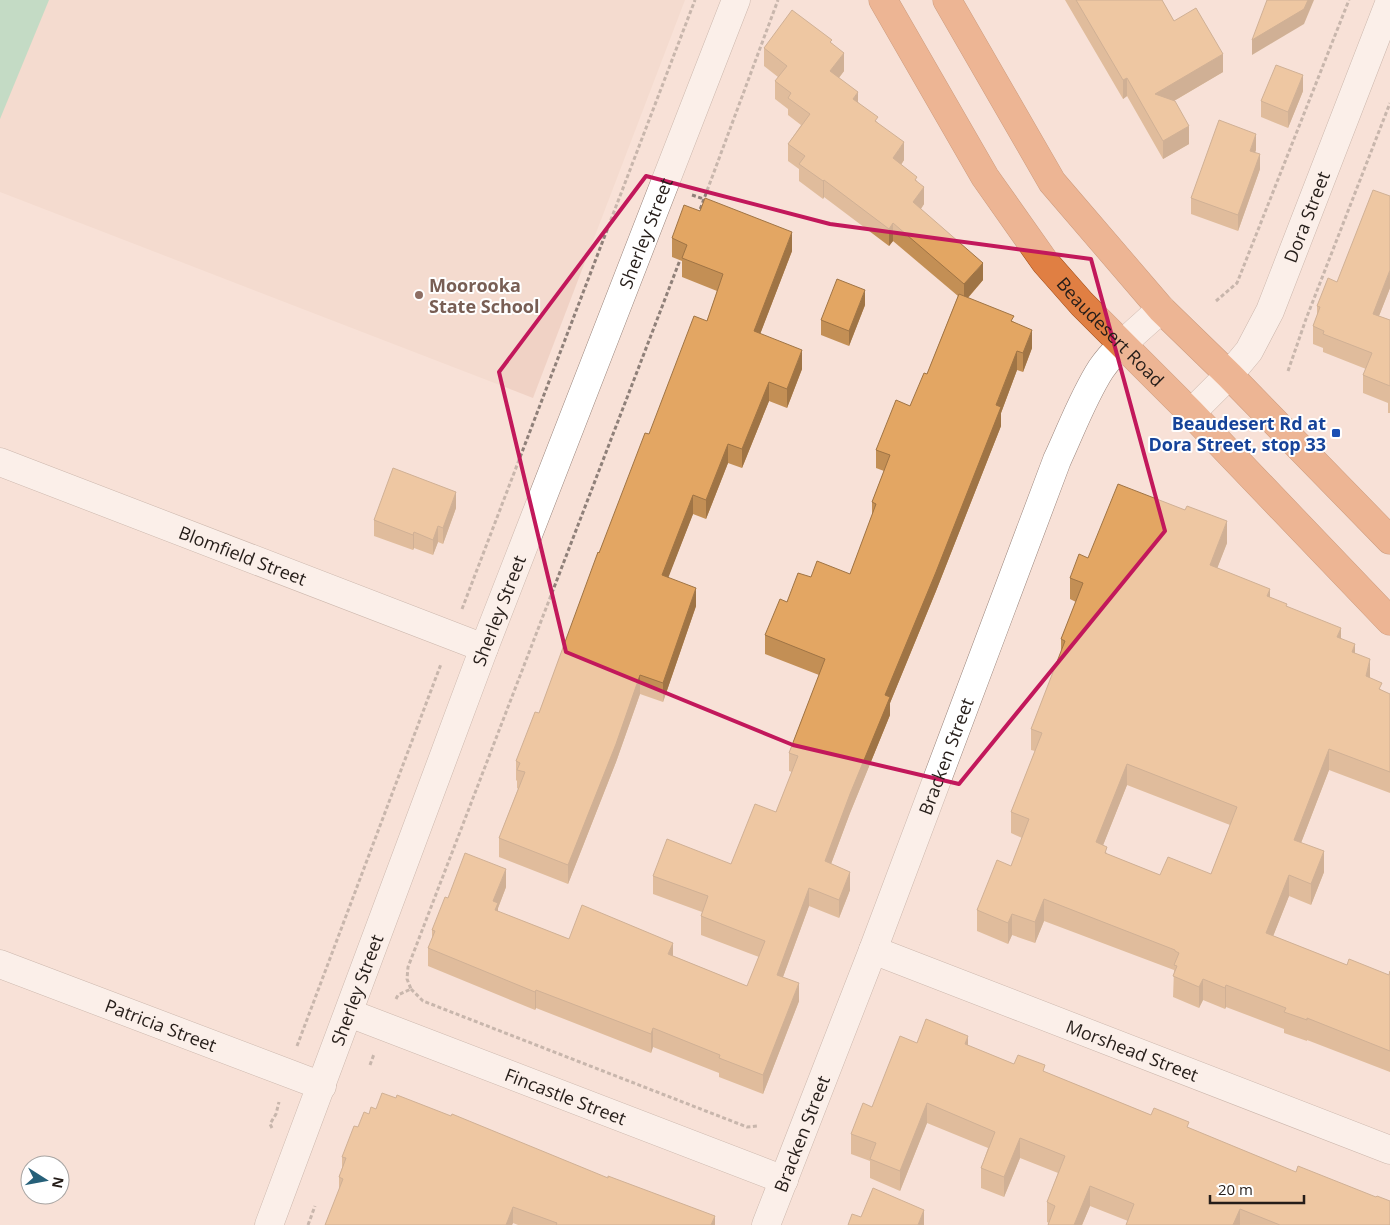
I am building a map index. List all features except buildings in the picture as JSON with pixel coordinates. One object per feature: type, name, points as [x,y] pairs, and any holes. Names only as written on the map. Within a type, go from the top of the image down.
[{"type":"highway","name":"Beaudesert Road","points":[[883,0],[985,177],[1045,262],[1122,345],[1191,413],[1390,621]]},
{"type":"highway","points":[[947,0],[1052,182],[1161,309],[1229,375],[1390,540]]},
{"type":"street","name":"Sherley Street","points":[[269,1225],[484,648],[736,0]]},
{"type":"street","name":"Dora Street","points":[[1191,413],[1229,375],[1249,351],[1270,310],[1390,1]]},
{"type":"street","name":"Bracken Street","points":[[766,1225],[873,950],[1057,460],[1085,399],[1102,369],[1122,345],[1161,309]]},
{"type":"street","name":"Blomfield Street","points":[[0,462],[484,648]]},
{"type":"street","name":"Morshead Street","points":[[873,950],[1390,1150]]},
{"type":"street","name":"Patricia Street","points":[[0,964],[322,1086]]},
{"type":"street","name":"Fincastle Street","points":[[349,1013],[784,1180]]},
{"type":"path","points":[[465,601],[695,0]]},
{"type":"path","points":[[696,220],[778,0]]},
{"type":"path","points":[[1216,301],[1237,283],[1349,0]]},
{"type":"path","points":[[1288,371],[1306,319],[1390,103]]},
{"type":"path","points":[[688,193],[704,199]]},
{"type":"path","points":[[680,260],[408,967],[407,979],[411,989],[423,1001],[747,1127],[758,1126]]},
{"type":"path","points":[[300,1035],[438,672]]},
{"type":"path","points":[[398,995],[411,989]]},
{"type":"path","points":[[308,1225],[315,1206]]},
{"type":"highlighted area","points":[[646,176],[830,224],[1091,259],[1165,531],[959,784],[793,745],[566,652],[499,372]]},
{"type":"shaded area","name":"Moorooka State School","points":[[0,0],[685,0],[533,398],[0,192]]},
{"type":"green space","points":[[0,0],[49,0],[0,119]]},
{"type":"place","name":"Moorooka State School","points":[[419,295]]},
{"type":"place","name":"Beaudesert Rd at Dora Street, stop 33","points":[[1336,433]]}]
